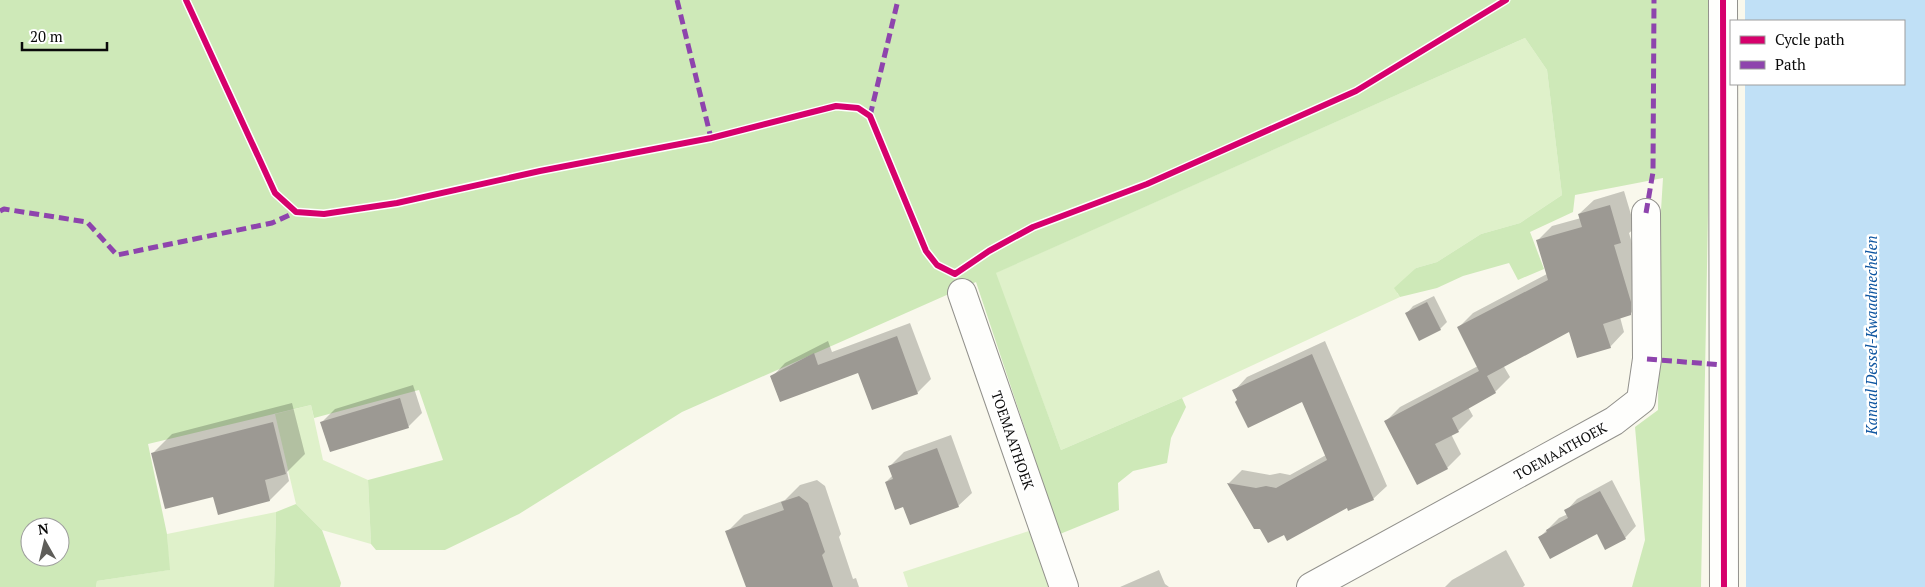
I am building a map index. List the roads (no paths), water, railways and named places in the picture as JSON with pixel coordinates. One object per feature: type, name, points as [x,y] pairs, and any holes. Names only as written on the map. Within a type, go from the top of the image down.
[{"type":"street","points":[[1723,0],[1724,587]]},
{"type":"street","name":"TOEMAATHOEK","points":[[1311,587],[1614,421],[1641,400],[1647,350],[1646,213]]},
{"type":"street","name":"TOEMAATHOEK","points":[[962,293],[1064,587]]},
{"type":"water","name":"Kanaal Dessel-Kwaadmechelen","points":[[1745,0],[1925,0],[1925,587],[1746,587],[1745,85],[1905,85],[1905,20],[1745,20]]}]
